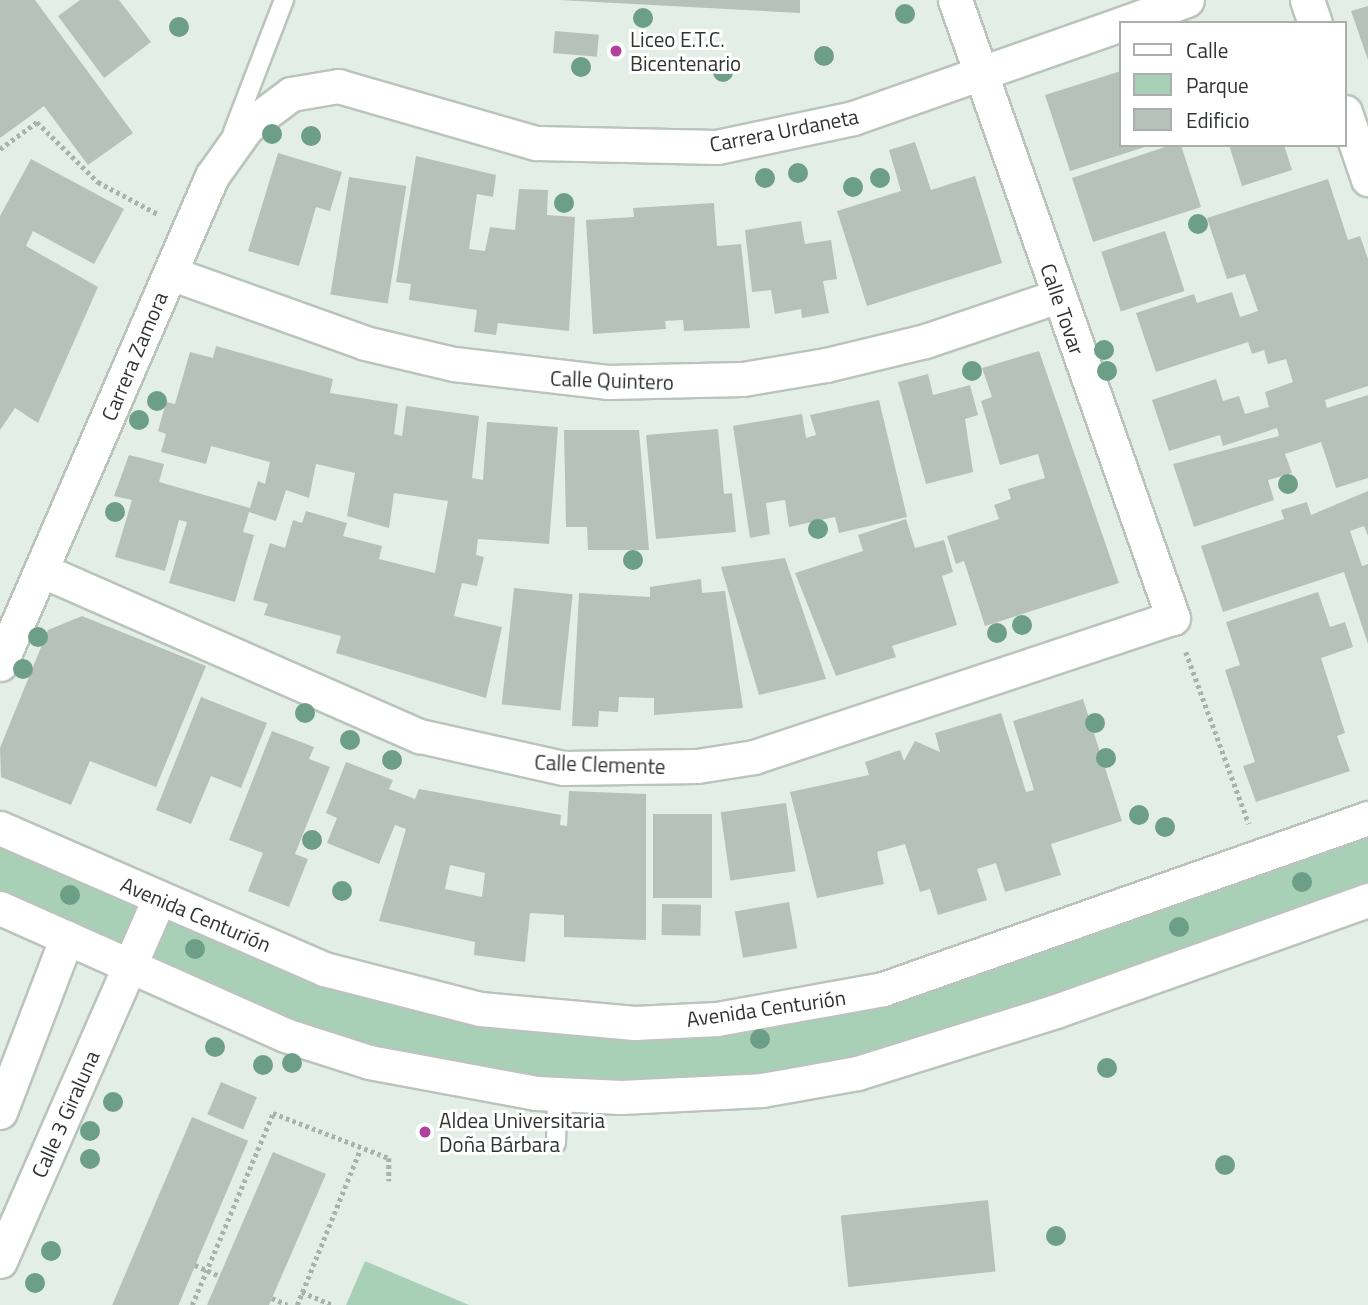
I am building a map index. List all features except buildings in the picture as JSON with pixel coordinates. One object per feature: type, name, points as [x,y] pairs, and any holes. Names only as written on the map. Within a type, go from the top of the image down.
[{"type":"street","name":"Calle Tovar","points":[[955,0],[1173,618]]},
{"type":"street","name":"Carrera Urdaneta","points":[[1129,21],[1187,0]]},
{"type":"street","points":[[1307,0],[1314,21]]},
{"type":"street","name":"Carrera Urdaneta","points":[[314,88],[365,93],[536,143],[644,149],[775,136],[853,118],[1120,24]]},
{"type":"street","name":"Carrera Zamora","points":[[0,664],[188,230],[227,149],[268,108],[314,88]]},
{"type":"street","points":[[1347,118],[1368,179]]},
{"type":"street","name":"Calle Quintero","points":[[170,273],[365,343],[454,364],[607,382],[743,379],[826,365],[925,341],[1058,296]]},
{"type":"street","name":"Calle Clemente","points":[[41,570],[420,736],[563,768],[697,766],[754,757],[1173,618]]},
{"type":"street","name":"Avenida Centurión","points":[[0,828],[324,969],[401,992],[505,1013],[634,1023],[717,1020],[883,989],[1368,818]]},
{"type":"street","name":"Calle 3 Giraluna","points":[[0,1261],[159,898]]},
{"type":"street","points":[[0,908],[285,1035],[369,1062],[557,1094],[696,1096],[857,1073],[1056,1011],[1368,900]]},
{"type":"street","points":[[0,1112],[67,937]]},
{"type":"lane","points":[[227,149],[284,0]]},
{"type":"lane","points":[[556,1143],[557,1094]]},
{"type":"path","points":[[0,149],[37,122],[98,182],[188,230]]},
{"type":"path","points":[[1173,618],[1261,856]]},
{"type":"path","points":[[192,1305],[273,1113],[360,1150],[389,1158],[389,1181]]},
{"type":"path","points":[[297,1305],[360,1150]]},
{"type":"path","points":[[195,1265],[220,1276]]},
{"type":"path","points":[[302,1293],[333,1305]]},
{"type":"path","points":[[272,1298],[288,1305]]},
{"type":"green space","points":[[1368,818],[1368,900],[762,1090],[446,1079],[0,909],[0,828],[88,868],[480,1009],[803,1007]]},
{"type":"green space","points":[[365,1261],[469,1305],[346,1305]]},
{"type":"place","name":"Liceo E.T.C. Bicentenario","points":[[616,51]]},
{"type":"place","name":"Aldea Universitaria Doña Bárbara","points":[[425,1132]]}]
